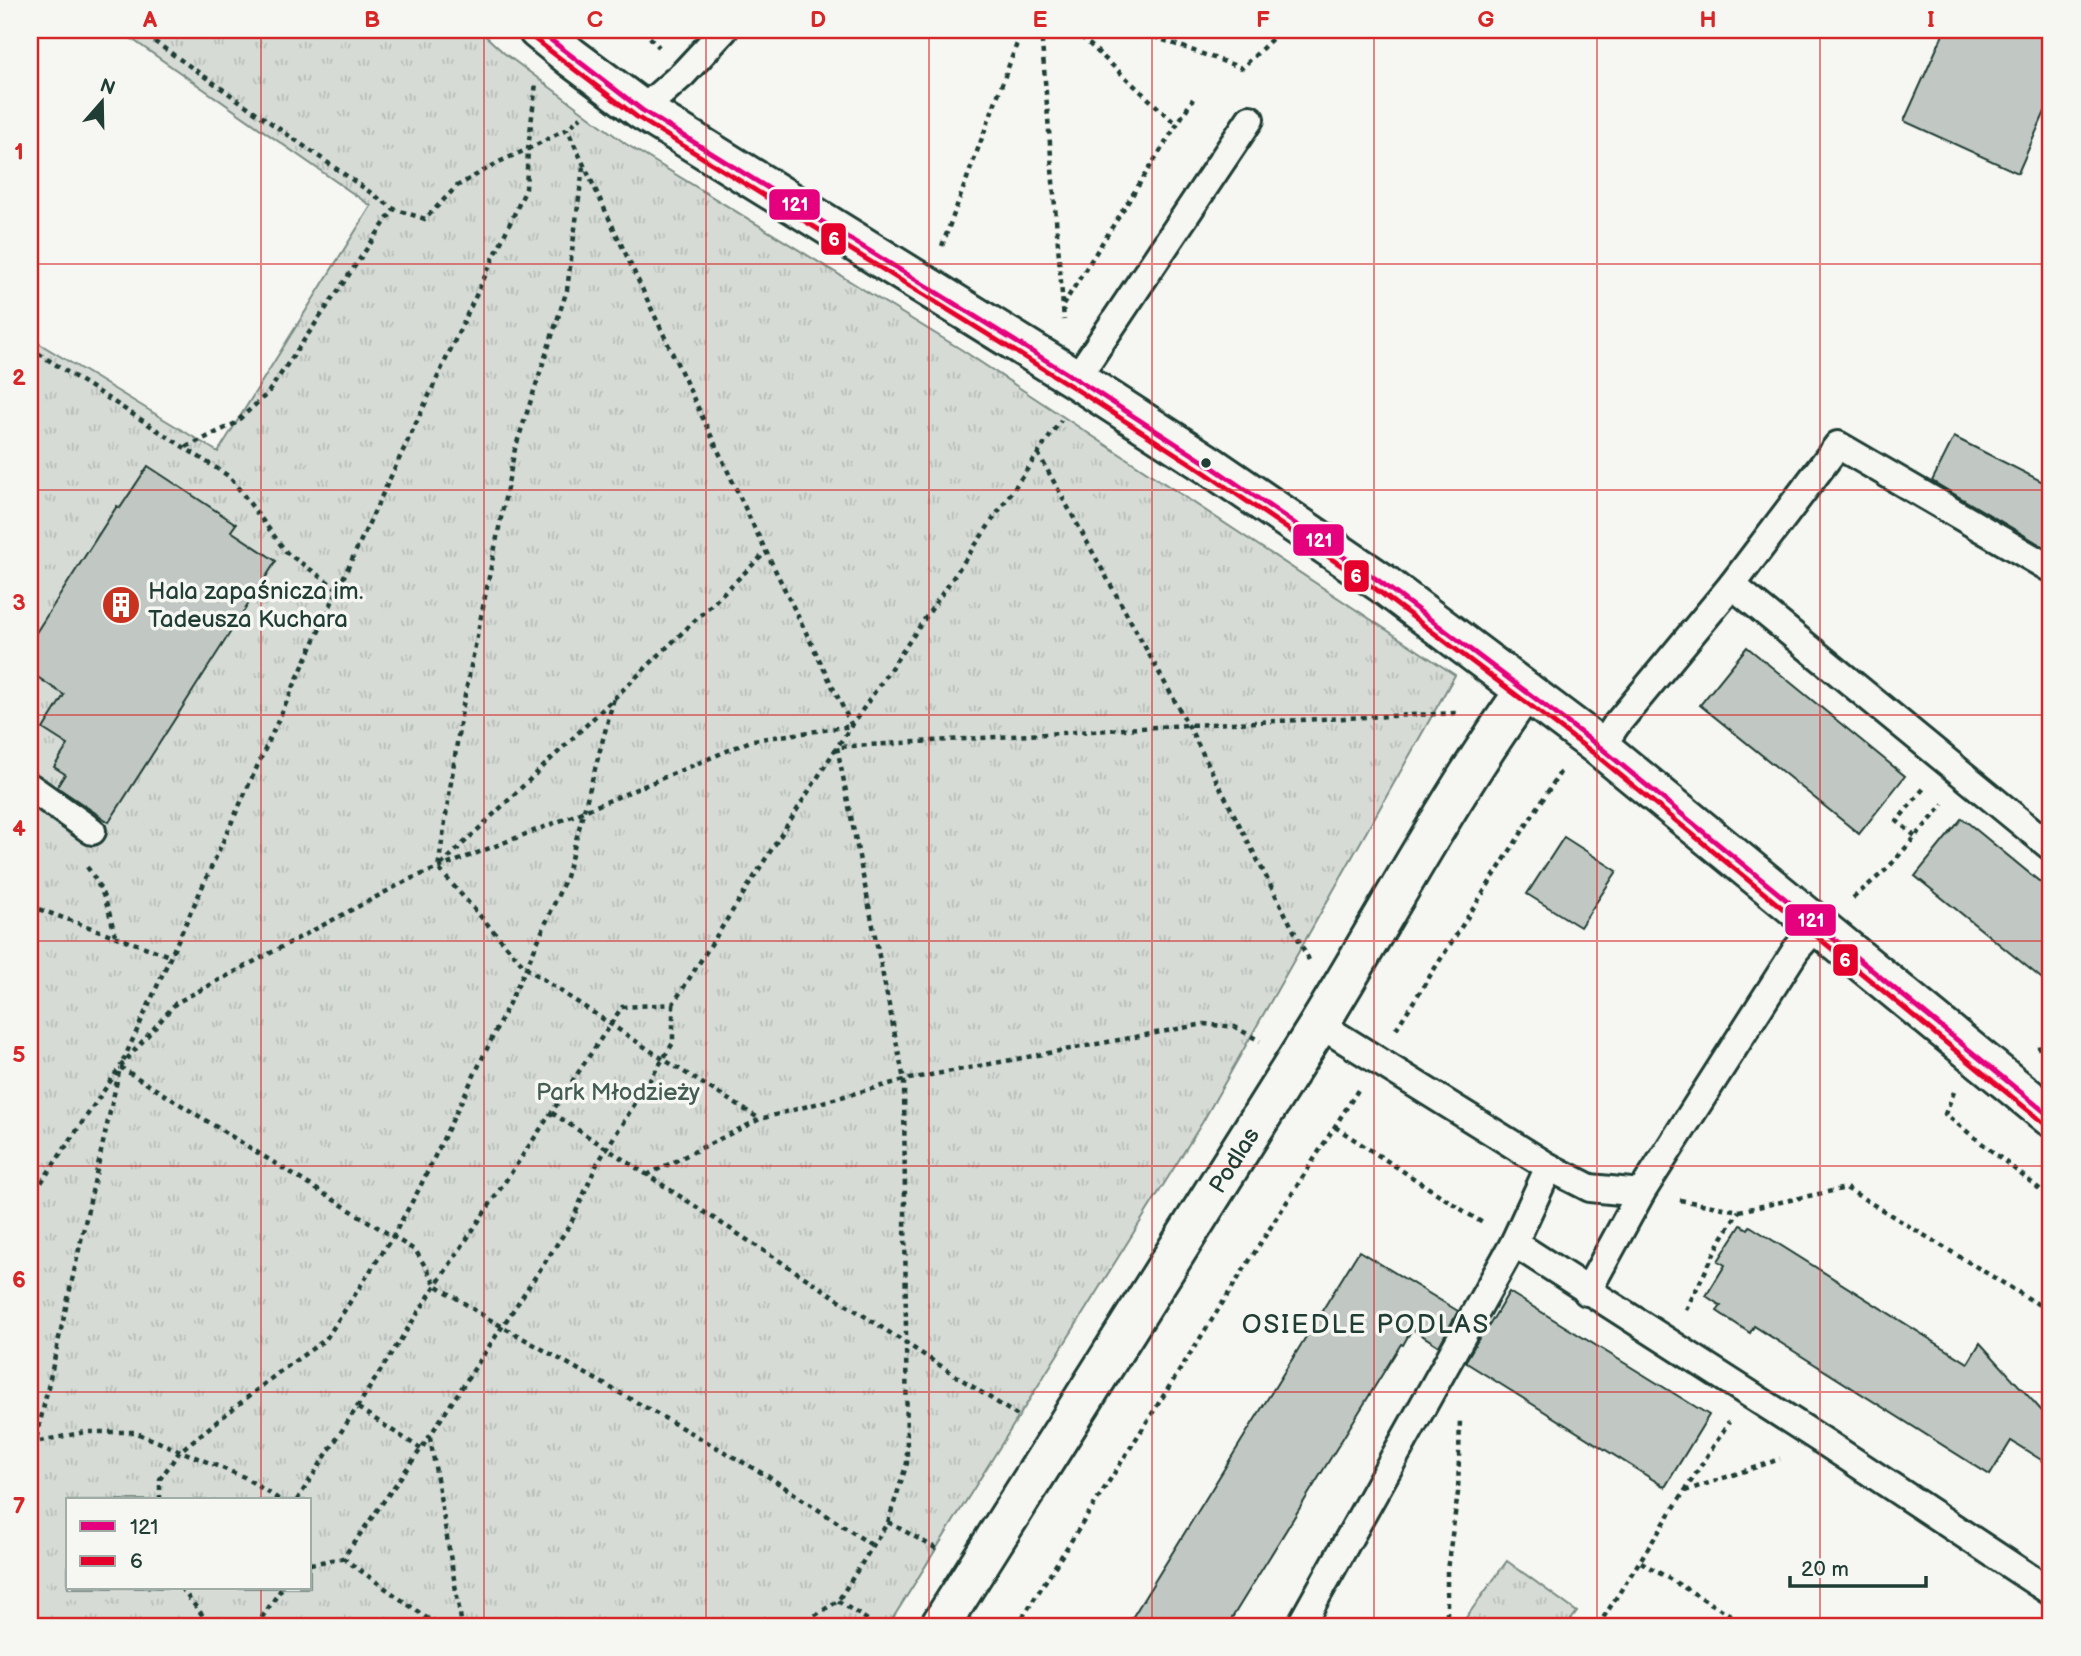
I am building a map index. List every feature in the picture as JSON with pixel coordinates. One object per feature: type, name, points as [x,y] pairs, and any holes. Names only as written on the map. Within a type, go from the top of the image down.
[{"type":"street","points":[[538,30],[642,110],[1076,379],[1209,465],[1382,583],[1601,748],[1832,915],[2050,1112]]},
{"type":"street","name":"Podlas","points":[[940,1626],[1319,1024],[1425,843],[1525,691]]},
{"type":"lane","points":[[642,110],[683,74],[724,30]]},
{"type":"lane","points":[[1076,379],[1250,119]]},
{"type":"lane","points":[[1601,748],[1616,725],[1732,585],[1838,445],[2051,569]]},
{"type":"lane","points":[[1732,585],[2051,848]]},
{"type":"lane","points":[[30,787],[92,831]]},
{"type":"lane","points":[[1587,1292],[1641,1193],[1796,950],[1832,915]]},
{"type":"lane","points":[[1319,1024],[1549,1167],[1590,1188],[1641,1193]]},
{"type":"lane","points":[[1300,1626],[1514,1243],[1549,1167]]},
{"type":"lane","points":[[1514,1243],[1826,1443],[2051,1592]]},
{"type":"path","points":[[138,30],[394,209],[425,219],[457,186],[567,129],[583,116]]},
{"type":"path","points":[[937,259],[1022,30]]},
{"type":"path","points":[[1041,30],[1065,326]]},
{"type":"path","points":[[1074,30],[1177,125]]},
{"type":"path","points":[[1135,30],[1242,68],[1280,30]]},
{"type":"path","points":[[30,1467],[33,1442],[120,1067],[338,589],[526,189],[536,82]]},
{"type":"path","points":[[1063,306],[1193,99]]},
{"type":"path","points":[[567,129],[766,552],[852,726]]},
{"type":"path","points":[[583,166],[567,290],[515,449],[462,710],[438,868],[526,968],[663,1059],[760,1119]]},
{"type":"path","points":[[185,448],[234,424],[267,394],[394,209]]},
{"type":"path","points":[[30,348],[230,477],[287,554],[338,589]]},
{"type":"path","points":[[312,1564],[343,1558],[504,1328],[571,1223],[597,1164],[673,1043],[673,1004],[837,747],[1062,418]]},
{"type":"path","points":[[1038,453],[1188,725],[1310,961]]},
{"type":"path","points":[[438,868],[766,552]]},
{"type":"path","points":[[160,1498],[160,1479],[180,1451],[278,1373],[326,1339],[393,1236],[418,1191],[526,968],[566,877],[614,698]]},
{"type":"path","points":[[837,747],[1188,725],[1460,713],[1453,725]]},
{"type":"path","points":[[30,1199],[120,1067],[176,1003],[410,878],[582,812],[753,740],[852,726]]},
{"type":"path","points":[[798,1626],[838,1601],[888,1522],[907,1463],[904,1080],[837,747]]},
{"type":"path","points":[[1017,1626],[1563,767]]},
{"type":"path","points":[[1832,915],[1888,868],[1947,800]]},
{"type":"path","points":[[98,881],[108,904],[116,936]]},
{"type":"path","points":[[30,906],[170,956]]},
{"type":"path","points":[[1303,972],[1317,949]]},
{"type":"path","points":[[298,1498],[436,1285],[622,1007],[673,1004]]},
{"type":"path","points":[[647,1175],[760,1119],[904,1080],[1204,1024],[1234,1027],[1261,1041]]},
{"type":"path","points":[[1254,1052],[1268,1030]]},
{"type":"path","points":[[120,1067],[416,1251],[436,1285],[487,1318],[769,1477],[873,1546]]},
{"type":"path","points":[[1957,1083],[1945,1114],[2051,1199]]},
{"type":"path","points":[[552,1113],[1024,1419],[1017,1430]]},
{"type":"path","points":[[1335,1127],[1514,1243]]},
{"type":"path","points":[[1641,1193],[1740,1210],[1846,1188],[2051,1312]]},
{"type":"path","points":[[1669,1342],[1722,1238],[1740,1210]]},
{"type":"path","points":[[1598,1626],[1748,1394]]},
{"type":"path","points":[[358,1408],[421,1449]]},
{"type":"path","points":[[1447,1626],[1447,1570],[1458,1493],[1460,1413]]},
{"type":"path","points":[[33,1442],[85,1432],[134,1432],[244,1477],[277,1498]]},
{"type":"path","points":[[430,1436],[462,1626]]},
{"type":"path","points":[[1684,1491],[1826,1443]]},
{"type":"path","points":[[888,1522],[940,1550]]},
{"type":"path","points":[[933,1561],[947,1539]]},
{"type":"path","points":[[343,1558],[438,1626]]},
{"type":"path","points":[[1641,1562],[1749,1626]]},
{"type":"path","points":[[183,1590],[211,1626]]},
{"type":"path","points":[[256,1626],[281,1590]]},
{"type":"path","points":[[838,1601],[877,1626]]},
{"type":"green space","name":"Park Młodzieży","points":[[119,30],[479,30],[504,53],[626,144],[962,350],[1455,675],[1202,1123],[888,1626],[30,1626],[30,338],[218,452],[371,206]]},
{"type":"green space","points":[[1507,1561],[1577,1612],[1566,1626],[1460,1626]]},
{"type":"building","points":[[1945,30],[2051,30],[2051,98],[2018,173],[1904,121]]},
{"type":"building","points":[[1954,437],[2051,486],[2051,551],[1932,481]]},
{"type":"building","points":[[148,466],[236,524],[231,531],[276,561],[109,822],[57,787],[65,774],[54,767],[68,745],[43,729],[64,695],[30,672],[30,642],[117,506],[120,508]]},
{"type":"building","points":[[1747,647],[1905,776],[1859,834],[1700,705]]},
{"type":"building","points":[[1962,818],[2051,891],[2051,986],[1915,876]]},
{"type":"building","points":[[1564,837],[1617,871],[1580,927],[1527,894]]},
{"type":"building","points":[[1741,1225],[1748,1229],[1750,1226],[1968,1363],[1980,1343],[2051,1421],[2051,1466],[2011,1441],[1990,1475],[1754,1326],[1750,1333],[1717,1311],[1721,1306],[1706,1296],[1725,1265],[1718,1261]]},
{"type":"building","points":[[1359,1251],[1458,1311],[1439,1346],[1412,1329],[1227,1626],[1127,1626]]},
{"type":"building","points":[[1509,1292],[1709,1415],[1665,1487],[1465,1362]]},
{"type":"transit line","name":"121","points":[[538,30],[642,110],[1076,379],[1209,465],[1382,583],[1601,748],[2051,1117]]},
{"type":"transit line","name":"6","points":[[532,37],[637,117],[1071,386],[1204,472],[1377,590],[1596,755],[2045,1124]]},
{"type":"place","name":"Hala zapaśnicza im. Tadeusza Kuchara","points":[[121,605]]},
{"type":"district","name":"OSIEDLE PODLAS","points":[[1366,1324]]}]
